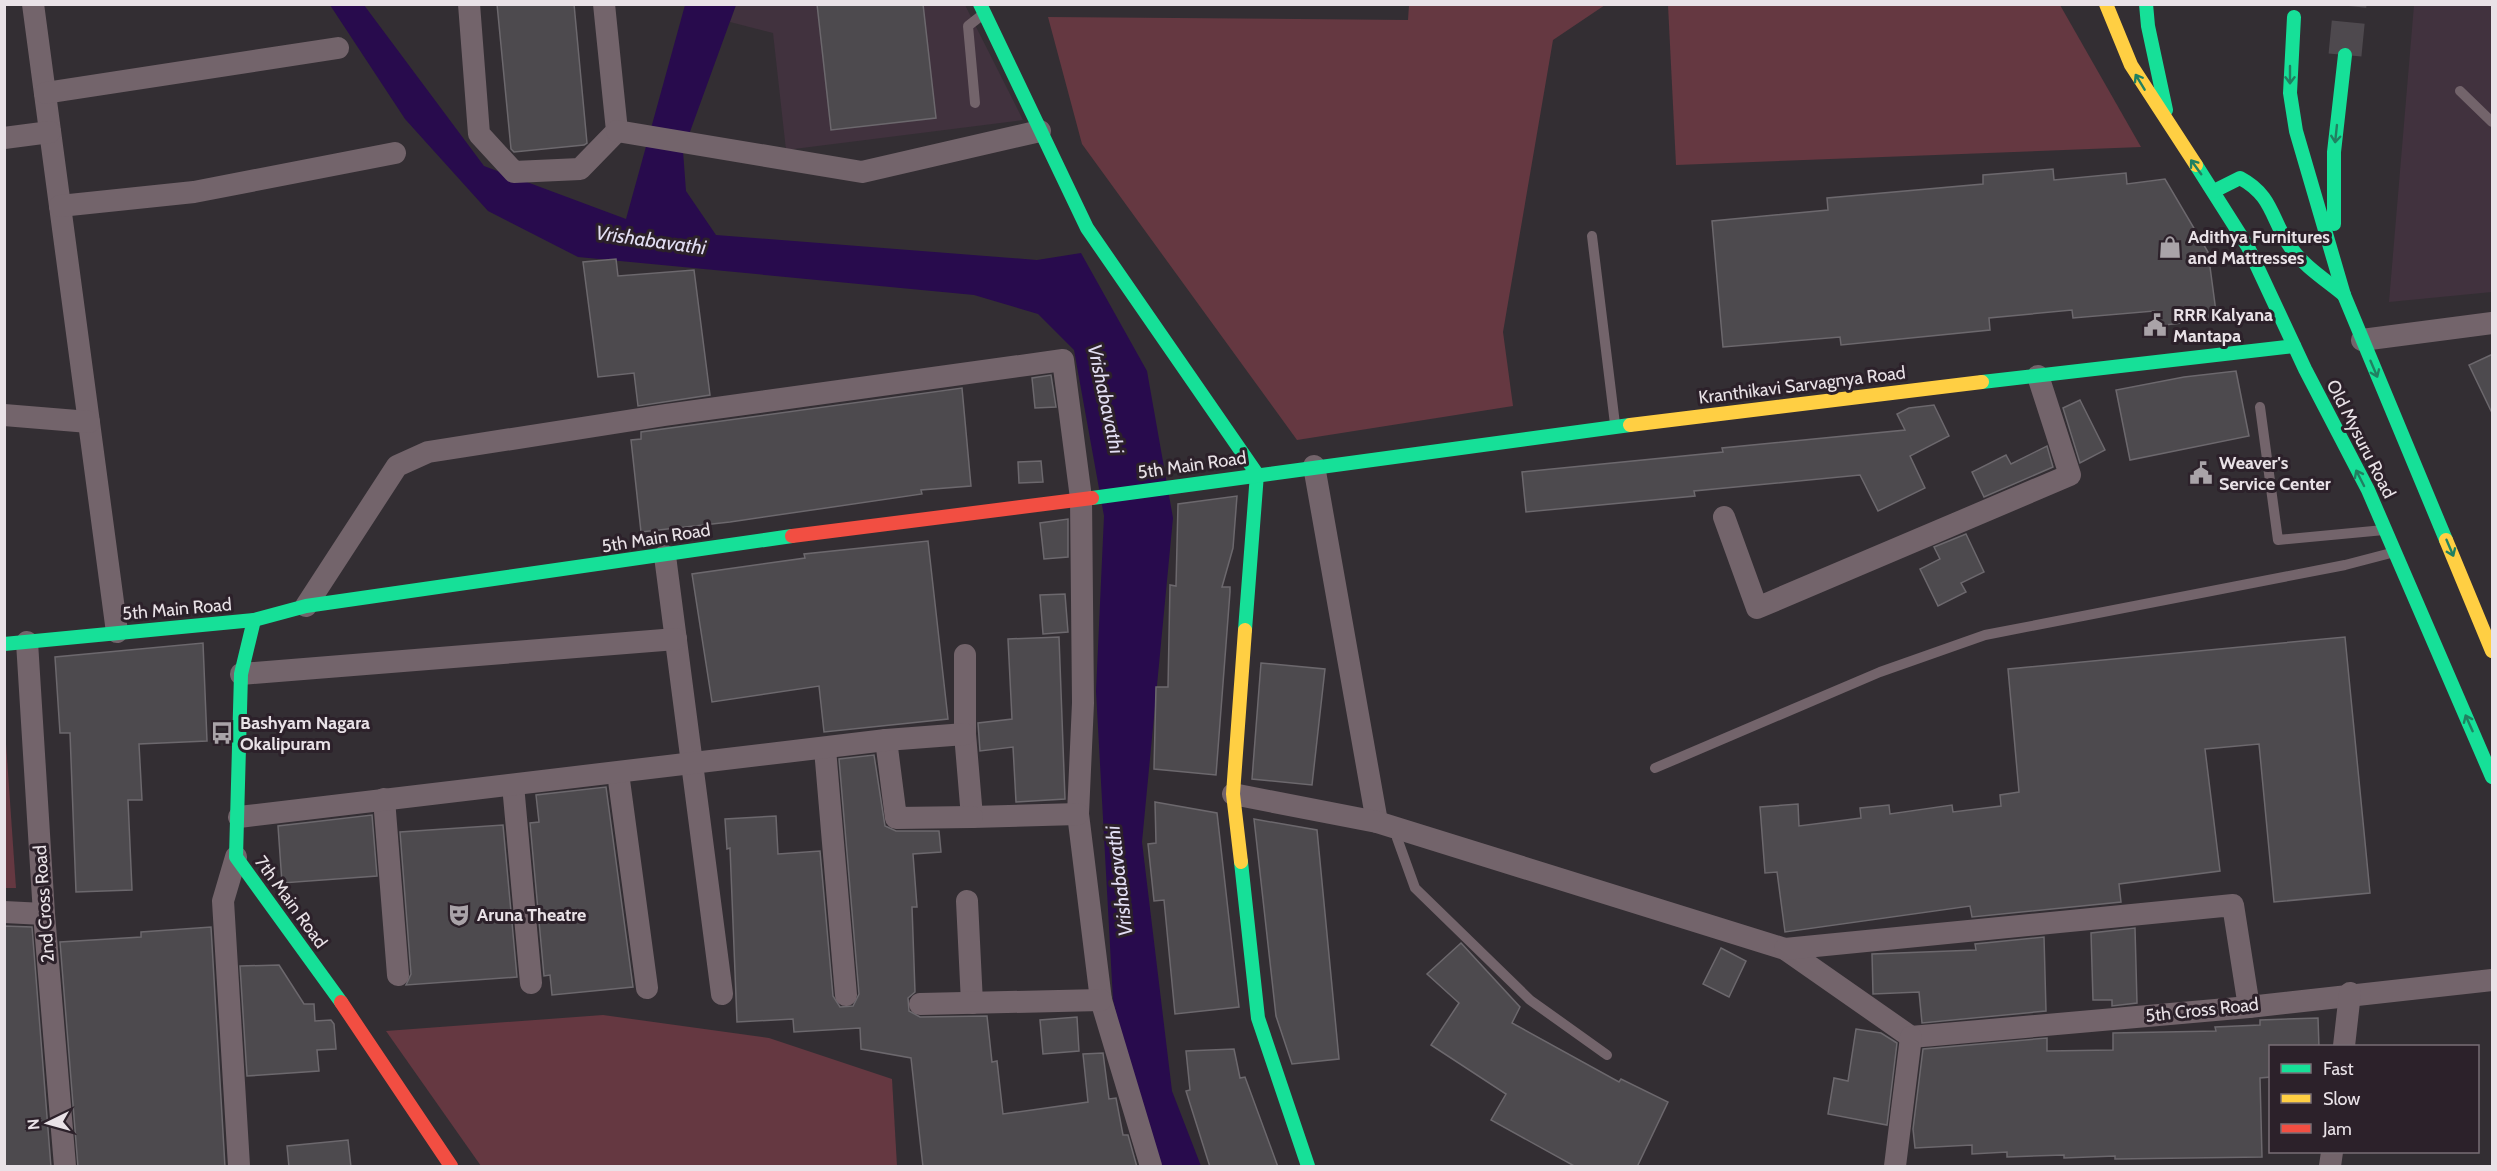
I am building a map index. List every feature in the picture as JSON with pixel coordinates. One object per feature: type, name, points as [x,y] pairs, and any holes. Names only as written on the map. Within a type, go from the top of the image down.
[{"type":"street","points":[[33,4],[117,632]]},
{"type":"street","points":[[469,4],[479,134],[514,172],[580,169],[617,131]]},
{"type":"street","points":[[604,4],[617,131]]},
{"type":"street","name":"Old Mysuru Road","points":[[2106,4],[2114,30],[2136,77],[2171,132],[2214,191],[2253,256],[2294,346],[2387,530],[2493,777]]},
{"type":"street","points":[[2146,4],[2148,26],[2171,132]]},
{"type":"street","points":[[982,9],[1087,228],[1257,474],[1233,794],[1258,1018],[1308,1167]]},
{"type":"street","points":[[2294,17],[2290,93],[2296,131],[2344,295]]},
{"type":"street","points":[[45,93],[338,48]]},
{"type":"street","points":[[2344,295],[2336,254],[2332,187],[2345,55]]},
{"type":"street","points":[[617,131],[862,172],[1040,131]]},
{"type":"street","points":[[4,138],[50,132]]},
{"type":"street","points":[[60,206],[194,192],[395,153]]},
{"type":"street","points":[[2214,191],[2240,178],[2254,184],[2271,204],[2290,247],[2344,295]]},
{"type":"street","name":"Old Mysuru Road","points":[[2344,295],[2493,651]]},
{"type":"street","points":[[2362,340],[2493,323]]},
{"type":"street","name":"Kranthikavi Sarvagnya Road","points":[[1314,466],[1616,427],[2294,346]]},
{"type":"street","points":[[306,606],[397,466],[429,452],[677,413],[1063,360],[1081,498],[1083,703],[1078,814],[1101,1000],[1151,1167]]},
{"type":"street","points":[[1724,517],[1757,608],[2070,475],[2038,376]]},
{"type":"street","points":[[4,415],[89,422]]},
{"type":"street","points":[[1314,466],[1377,822]]},
{"type":"street","name":"5th Main Road","points":[[4,644],[254,620],[306,606],[664,556],[776,537],[1314,466]]},
{"type":"street","points":[[664,556],[723,994]]},
{"type":"street","name":"7th Main Road","points":[[254,620],[241,674],[239,817],[236,857],[332,989],[451,1167]]},
{"type":"street","points":[[241,674],[676,639]]},
{"type":"street","name":"2nd Cross Road","points":[[27,642],[44,914],[65,1167]]},
{"type":"street","points":[[965,655],[965,734],[972,818]]},
{"type":"street","points":[[239,817],[886,740],[965,734]]},
{"type":"street","points":[[886,740],[896,818],[1078,814]]},
{"type":"street","points":[[825,749],[846,995]]},
{"type":"street","points":[[618,773],[647,988]]},
{"type":"street","points":[[513,785],[531,983]]},
{"type":"street","points":[[1233,794],[1377,822],[1785,949],[1911,1037],[1895,1167]]},
{"type":"street","points":[[384,799],[398,975]]},
{"type":"street","points":[[236,857],[223,900],[239,1167]]},
{"type":"street","points":[[967,901],[972,1003]]},
{"type":"street","points":[[1785,949],[2233,905],[2249,1006]]},
{"type":"street","points":[[4,912],[44,914]]},
{"type":"street","name":"5th Cross Road","points":[[1911,1037],[2249,1006],[2350,993],[2493,980]]},
{"type":"street","points":[[2344,1045],[2350,993]]},
{"type":"street","points":[[920,1004],[1101,1000]]},
{"type":"lane","points":[[975,103],[968,26],[982,9]]},
{"type":"lane","points":[[2460,91],[2493,123]]},
{"type":"lane","points":[[1593,236],[1616,427]]},
{"type":"lane","points":[[2260,407],[2278,540],[2387,530]]},
{"type":"lane","points":[[1655,768],[1880,672],[1985,635],[2345,565],[2395,552]]},
{"type":"lane","points":[[1399,829],[1397,838],[1415,888],[1530,1000],[1607,1055]]},
{"type":"shaded area","points":[[736,5],[965,5],[1023,120],[786,150],[773,33],[730,22]]},
{"type":"shaded area","points":[[1409,5],[1605,5],[1553,40],[1503,332],[1513,406],[1297,440],[1082,144],[1048,17],[1408,20]]},
{"type":"shaded area","points":[[1668,5],[2060,5],[2141,147],[1676,165]]},
{"type":"shaded area","points":[[2414,5],[2492,5],[2492,292],[2389,302]]},
{"type":"shaded area","points":[[5,729],[16,888],[5,888]]},
{"type":"shaded area","points":[[603,1015],[769,1038],[892,1079],[897,1166],[481,1166],[386,1031]]},
{"type":"water","name":"Vrishabavathi","points":[[330,5],[364,5],[484,166],[626,219],[685,5],[736,5],[683,151],[686,191],[716,235],[1037,260],[1081,253],[1147,371],[1173,518],[1142,842],[1172,1091],[1201,1166],[1160,1166],[1137,1102],[1113,1000],[1096,691],[1104,516],[1074,350],[1038,314],[974,295],[578,257],[488,211],[405,119]]},
{"type":"building","points":[[497,4],[574,4],[587,143],[584,145],[514,152],[511,149]]},
{"type":"building","points":[[817,4],[923,4],[936,118],[831,130]]},
{"type":"building","points":[[2053,169],[2054,180],[2126,173],[2127,184],[2165,179],[2208,252],[2217,319],[2156,326],[2154,311],[2073,318],[2072,310],[1989,318],[1990,330],[1841,345],[1840,337],[1723,347],[1712,221],[1828,210],[1827,198],[1983,184],[1983,175]]},
{"type":"building","points":[[616,259],[618,276],[694,270],[710,395],[638,406],[634,373],[598,377],[583,262]]},
{"type":"building","points":[[2493,354],[2493,415],[2469,365]]},
{"type":"building","points":[[2236,371],[2249,436],[2130,460],[2116,390],[2184,377]]},
{"type":"building","points":[[1051,375],[1056,407],[1035,408],[1032,378]]},
{"type":"building","points":[[962,388],[971,486],[921,490],[922,494],[730,522],[641,532],[631,440],[641,439],[641,432]]},
{"type":"building","points":[[2080,400],[2105,450],[2080,463],[2063,408]]},
{"type":"building","points":[[1934,405],[1949,436],[1910,456],[1925,488],[1878,511],[1860,475],[1694,491],[1695,496],[1526,512],[1522,472],[1723,452],[1722,448],[1905,430],[1897,414],[1909,408]]},
{"type":"building","points":[[2047,446],[2053,467],[1984,497],[1972,472],[2006,455],[2011,464]]},
{"type":"building","points":[[1041,461],[1043,482],[1019,483],[1018,462]]},
{"type":"building","points":[[1237,496],[1233,548],[1222,587],[1230,587],[1230,592],[1216,775],[1154,769],[1156,687],[1168,687],[1170,585],[1176,586],[1178,504]]},
{"type":"building","points":[[1068,519],[1068,557],[1044,559],[1040,523]]},
{"type":"building","points":[[1966,534],[1984,572],[1961,583],[1966,592],[1938,606],[1920,569],[1940,559],[1934,547]]},
{"type":"building","points":[[928,541],[948,719],[824,732],[819,686],[712,702],[692,574],[805,558],[804,554]]},
{"type":"building","points":[[1065,594],[1068,632],[1043,634],[1040,595]]},
{"type":"building","points":[[1059,637],[1065,799],[1016,802],[1013,747],[980,751],[978,723],[1012,719],[1008,639]]},
{"type":"building","points":[[2345,637],[2370,893],[2274,902],[2259,744],[2205,749],[2220,871],[2119,884],[2121,902],[1972,917],[1970,906],[1785,932],[1777,872],[1765,873],[1760,807],[1798,804],[1799,826],[1861,818],[1860,808],[1889,805],[1890,814],[1952,805],[1953,812],[2001,806],[2000,795],[2019,792],[2008,669]]},
{"type":"building","points":[[203,643],[207,741],[139,744],[142,800],[128,800],[132,890],[76,892],[70,733],[60,733],[55,657]]},
{"type":"building","points":[[1261,663],[1325,669],[1312,785],[1252,779]]},
{"type":"building","points":[[874,755],[885,826],[896,831],[939,831],[941,852],[913,854],[917,907],[912,907],[915,992],[908,998],[909,1011],[920,1017],[987,1016],[992,1062],[997,1061],[1003,1114],[1088,1102],[1083,1054],[1103,1053],[1109,1099],[1116,1098],[1123,1135],[1128,1135],[1137,1167],[923,1167],[911,1058],[861,1049],[860,1028],[794,1032],[793,1019],[737,1022],[730,848],[727,849],[725,819],[776,816],[778,854],[820,851],[833,996],[840,1007],[853,1006],[859,994],[839,759]]},
{"type":"building","points":[[606,787],[633,987],[552,995],[550,975],[544,976],[530,823],[539,822],[536,795]]},
{"type":"building","points":[[1155,802],[1217,813],[1239,1007],[1175,1014],[1164,900],[1154,901],[1148,844],[1156,843]]},
{"type":"building","points":[[372,815],[377,876],[282,883],[278,826]]},
{"type":"building","points":[[1254,819],[1317,830],[1339,1059],[1292,1064],[1276,1016]]},
{"type":"building","points":[[503,825],[517,977],[406,985],[411,974],[400,832]]},
{"type":"building","points":[[4,926],[32,927],[51,1167],[4,1167]]},
{"type":"building","points":[[211,927],[225,1167],[78,1167],[60,942],[141,937],[141,932]]},
{"type":"building","points":[[2135,928],[2137,1003],[2112,1006],[2112,1000],[2093,1000],[2091,933]]},
{"type":"building","points":[[2044,937],[2046,1011],[1922,1023],[1919,992],[1873,994],[1872,954],[1976,950],[1975,944]]},
{"type":"building","points":[[1461,943],[1520,1007],[1512,1023],[1619,1082],[1621,1079],[1668,1102],[1637,1167],[1576,1167],[1491,1120],[1506,1094],[1431,1045],[1459,1003],[1427,974]]},
{"type":"building","points":[[1721,948],[1746,961],[1729,997],[1703,984]]},
{"type":"building","points":[[279,965],[304,1004],[314,1004],[315,1021],[331,1020],[334,1024],[336,1049],[317,1050],[319,1071],[247,1076],[240,966]]},
{"type":"building","points":[[1077,1017],[1079,1051],[1043,1054],[1040,1020]]},
{"type":"building","points":[[2318,1018],[2319,1045],[2269,1045],[2269,1077],[2260,1078],[2262,1157],[2115,1159],[2115,1156],[2064,1158],[2064,1155],[2007,1157],[2007,1152],[1972,1154],[1972,1145],[1915,1148],[1913,1129],[1923,1049],[2047,1038],[2047,1051],[2113,1050],[2113,1033],[2216,1031],[2215,1027],[2260,1025],[2260,1020]]},
{"type":"building","points":[[1856,1029],[1881,1033],[1897,1043],[1887,1125],[1828,1114],[1834,1078],[1848,1081]]},
{"type":"building","points":[[1234,1049],[1240,1078],[1245,1077],[1278,1167],[1210,1167],[1186,1091],[1190,1090],[1186,1051]]},
{"type":"building","points":[[348,1140],[351,1167],[289,1167],[287,1146]]},
{"type":"tunnel","points":[[2345,55],[2350,4]]},
{"type":"traffic: fast","points":[[980,4],[1087,228],[1257,474],[1245,630]]},
{"type":"traffic: fast","points":[[2146,4],[2148,26],[2166,110]]},
{"type":"traffic: fast","points":[[2294,17],[2290,93],[2296,131],[2344,295],[2446,540]]},
{"type":"traffic: fast","points":[[2334,224],[2334,152],[2345,55]]},
{"type":"traffic: fast","points":[[2196,165],[2248,247],[2305,369],[2368,490],[2492,777]]},
{"type":"traffic: fast","points":[[2214,191],[2240,178],[2251,185],[2266,201],[2291,248],[2309,267],[2344,295]]},
{"type":"traffic: fast","points":[[1982,382],[2294,346]]},
{"type":"traffic: fast","points":[[1092,498],[1630,425]]},
{"type":"traffic: fast","points":[[4,644],[254,620],[306,606],[792,536]]},
{"type":"traffic: fast","points":[[254,620],[241,674],[236,857],[341,1002]]},
{"type":"traffic: fast","points":[[1241,862],[1258,1018],[1308,1166]]},
{"type":"traffic: slow","points":[[2106,4],[2131,65],[2196,165]]},
{"type":"traffic: slow","points":[[1630,425],[1982,382]]},
{"type":"traffic: slow","points":[[2446,540],[2492,651]]},
{"type":"traffic: slow","points":[[1241,862],[1233,794],[1245,630]]},
{"type":"traffic: jam","points":[[792,536],[1092,498]]},
{"type":"traffic: jam","points":[[341,1002],[451,1166]]},
{"type":"place","name":"Adithya Furnitures and Mattresses","points":[[2170,247]]},
{"type":"place","name":"RRR Kalyana Mantapa","points":[[2155,325]]},
{"type":"place","name":"Weaver's Service Center","points":[[2201,473]]},
{"type":"place","name":"Bashyam Nagara Okalipuram","points":[[222,733]]},
{"type":"place","name":"Aruna Theatre","points":[[459,915]]}]
